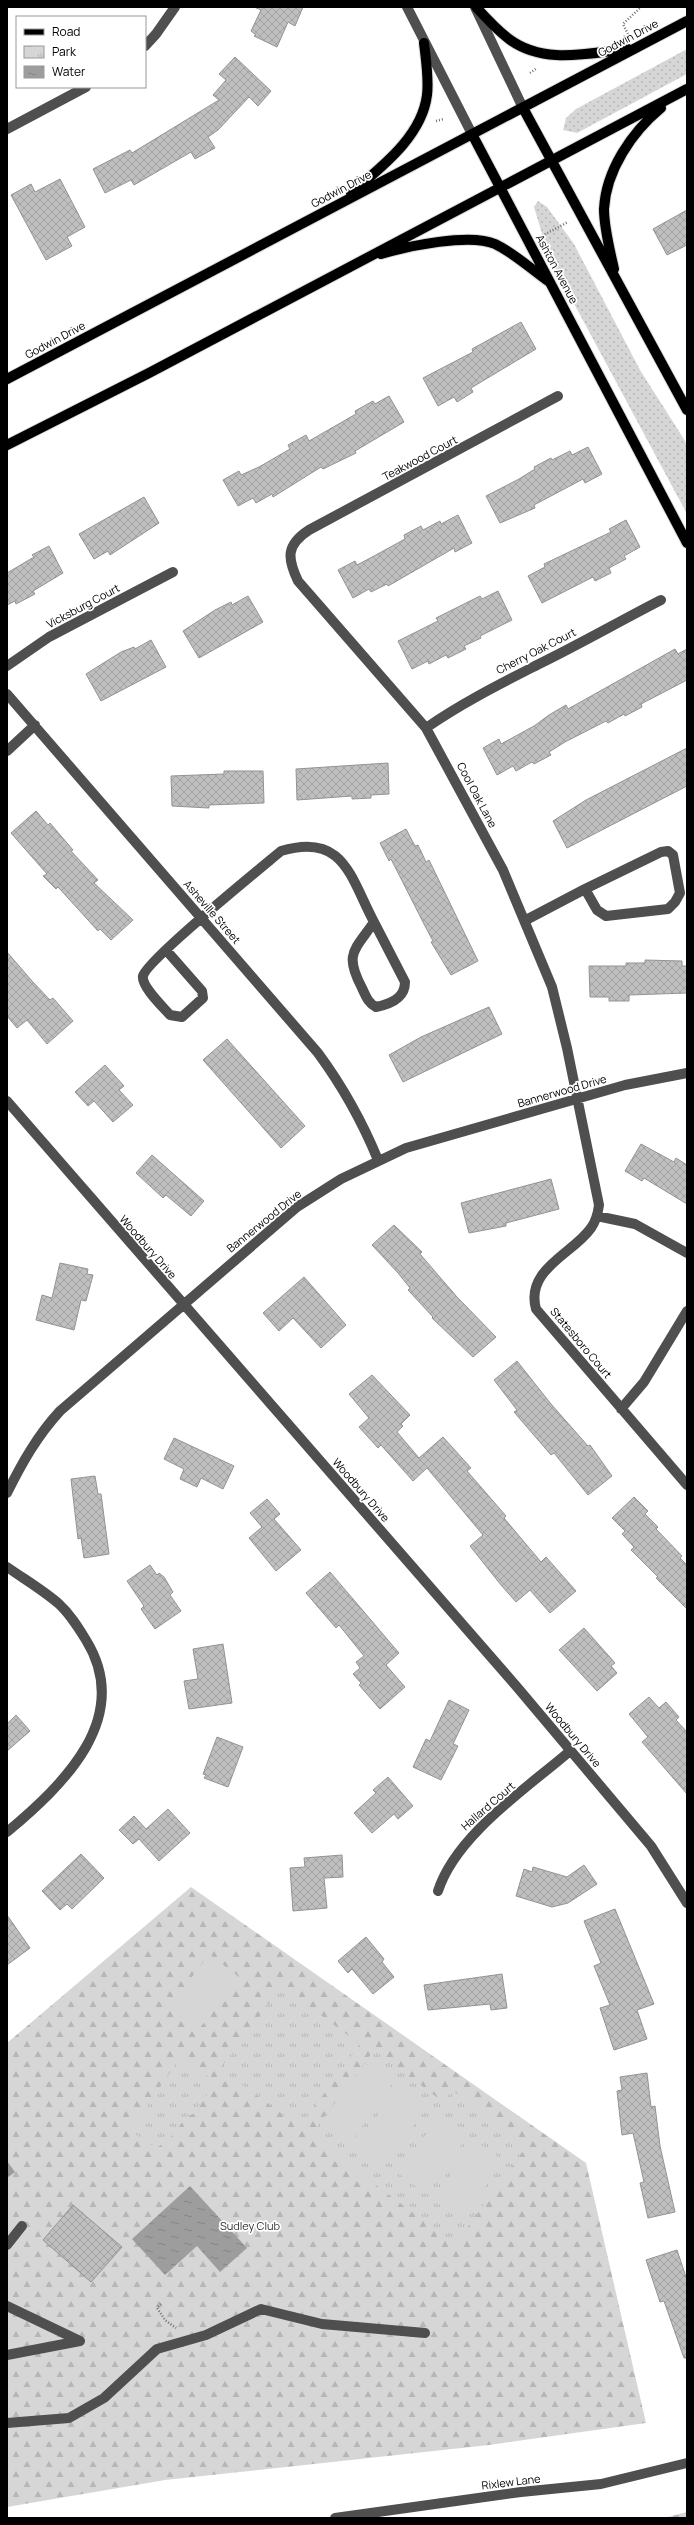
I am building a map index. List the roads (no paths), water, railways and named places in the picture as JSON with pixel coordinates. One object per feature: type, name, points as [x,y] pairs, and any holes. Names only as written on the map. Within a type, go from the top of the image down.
[{"type":"main road","points":[[476,7],[508,39],[523,48],[540,54],[571,55],[634,48]]},
{"type":"main road","name":"Godwin Drive","points":[[7,379],[687,21]]},
{"type":"main road","points":[[337,205],[382,166],[415,127],[427,96],[424,43]]},
{"type":"main road","points":[[7,446],[150,373],[500,186],[687,89]]},
{"type":"main road","points":[[616,279],[604,209],[611,178],[621,156],[637,131],[648,118],[675,96]]},
{"type":"main road","points":[[523,108],[687,410]]},
{"type":"main road","name":"Ashton Avenue","points":[[472,134],[687,543]]},
{"type":"main road","points":[[362,259],[397,249],[438,242],[480,240],[495,244],[550,282]]},
{"type":"street","points":[[146,45],[156,34],[175,7]]},
{"type":"street","name":"Ashton Avenue","points":[[407,7],[424,43],[472,134]]},
{"type":"street","points":[[476,7],[523,108]]},
{"type":"street","points":[[7,129],[84,88]]},
{"type":"street","name":"Teakwood Court","points":[[296,542],[309,530],[558,396]]},
{"type":"street","name":"Cool Oak Lane","points":[[296,542],[289,556],[290,565],[298,582],[426,728],[503,870],[526,920],[552,987],[578,1099]]},
{"type":"street","name":"Vicksburg Court","points":[[7,666],[49,638],[174,572]]},
{"type":"street","name":"Cherry Oak Court","points":[[426,728],[459,705],[503,681],[539,664],[661,600]]},
{"type":"street","name":"Asheville Street","points":[[7,694],[318,1053],[342,1086],[362,1122],[378,1160]]},
{"type":"street","points":[[7,751],[35,725]]},
{"type":"street","points":[[166,950],[202,991],[203,998],[182,1017],[170,1015],[144,984],[142,976],[146,969],[166,950],[201,918],[281,851],[298,846],[322,847],[340,857],[374,922],[405,982],[405,990],[400,997],[376,1007],[369,1004],[353,971],[351,962],[354,951],[374,922]]},
{"type":"street","points":[[526,920],[585,889],[661,852],[668,851],[673,855],[680,893],[675,902],[668,909],[612,916],[597,910],[585,889]]},
{"type":"street","name":"Bannerwood Drive","points":[[7,1493],[25,1456],[43,1430],[60,1411],[297,1207],[341,1179],[378,1160],[406,1148],[625,1085],[687,1073]]},
{"type":"street","points":[[578,1099],[599,1196],[598,1216],[634,1224],[687,1253]]},
{"type":"street","name":"Woodbury Drive","points":[[8,1103],[651,1846],[687,1903]]},
{"type":"street","name":"Statesboro Court","points":[[598,1216],[591,1229],[543,1274],[535,1287],[534,1299],[536,1309],[687,1485]]},
{"type":"street","points":[[621,1409],[644,1382],[687,1311]]},
{"type":"street","points":[[7,1567],[59,1604],[76,1623],[92,1650],[102,1686],[101,1711],[95,1732],[87,1746],[62,1781],[7,1832]]},
{"type":"street","name":"Hallard Court","points":[[438,1891],[452,1859],[468,1839],[570,1751]]},
{"type":"street","points":[[7,2245],[22,2226]]},
{"type":"street","points":[[7,2306],[80,2342],[7,2355]]},
{"type":"street","points":[[7,2423],[69,2418],[104,2398],[157,2349],[206,2335],[261,2309],[322,2324],[425,2333]]},
{"type":"street","name":"Rixlew Lane","points":[[335,2518],[521,2492],[601,2484],[687,2463]]},
{"type":"water","points":[[7,2161],[15,2172],[7,2178]]},
{"type":"water","points":[[190,2186],[247,2248],[220,2272],[197,2246],[165,2275],[132,2239]]},
{"type":"park label","name":"Sudley Club","points":[[250,2226]]}]
